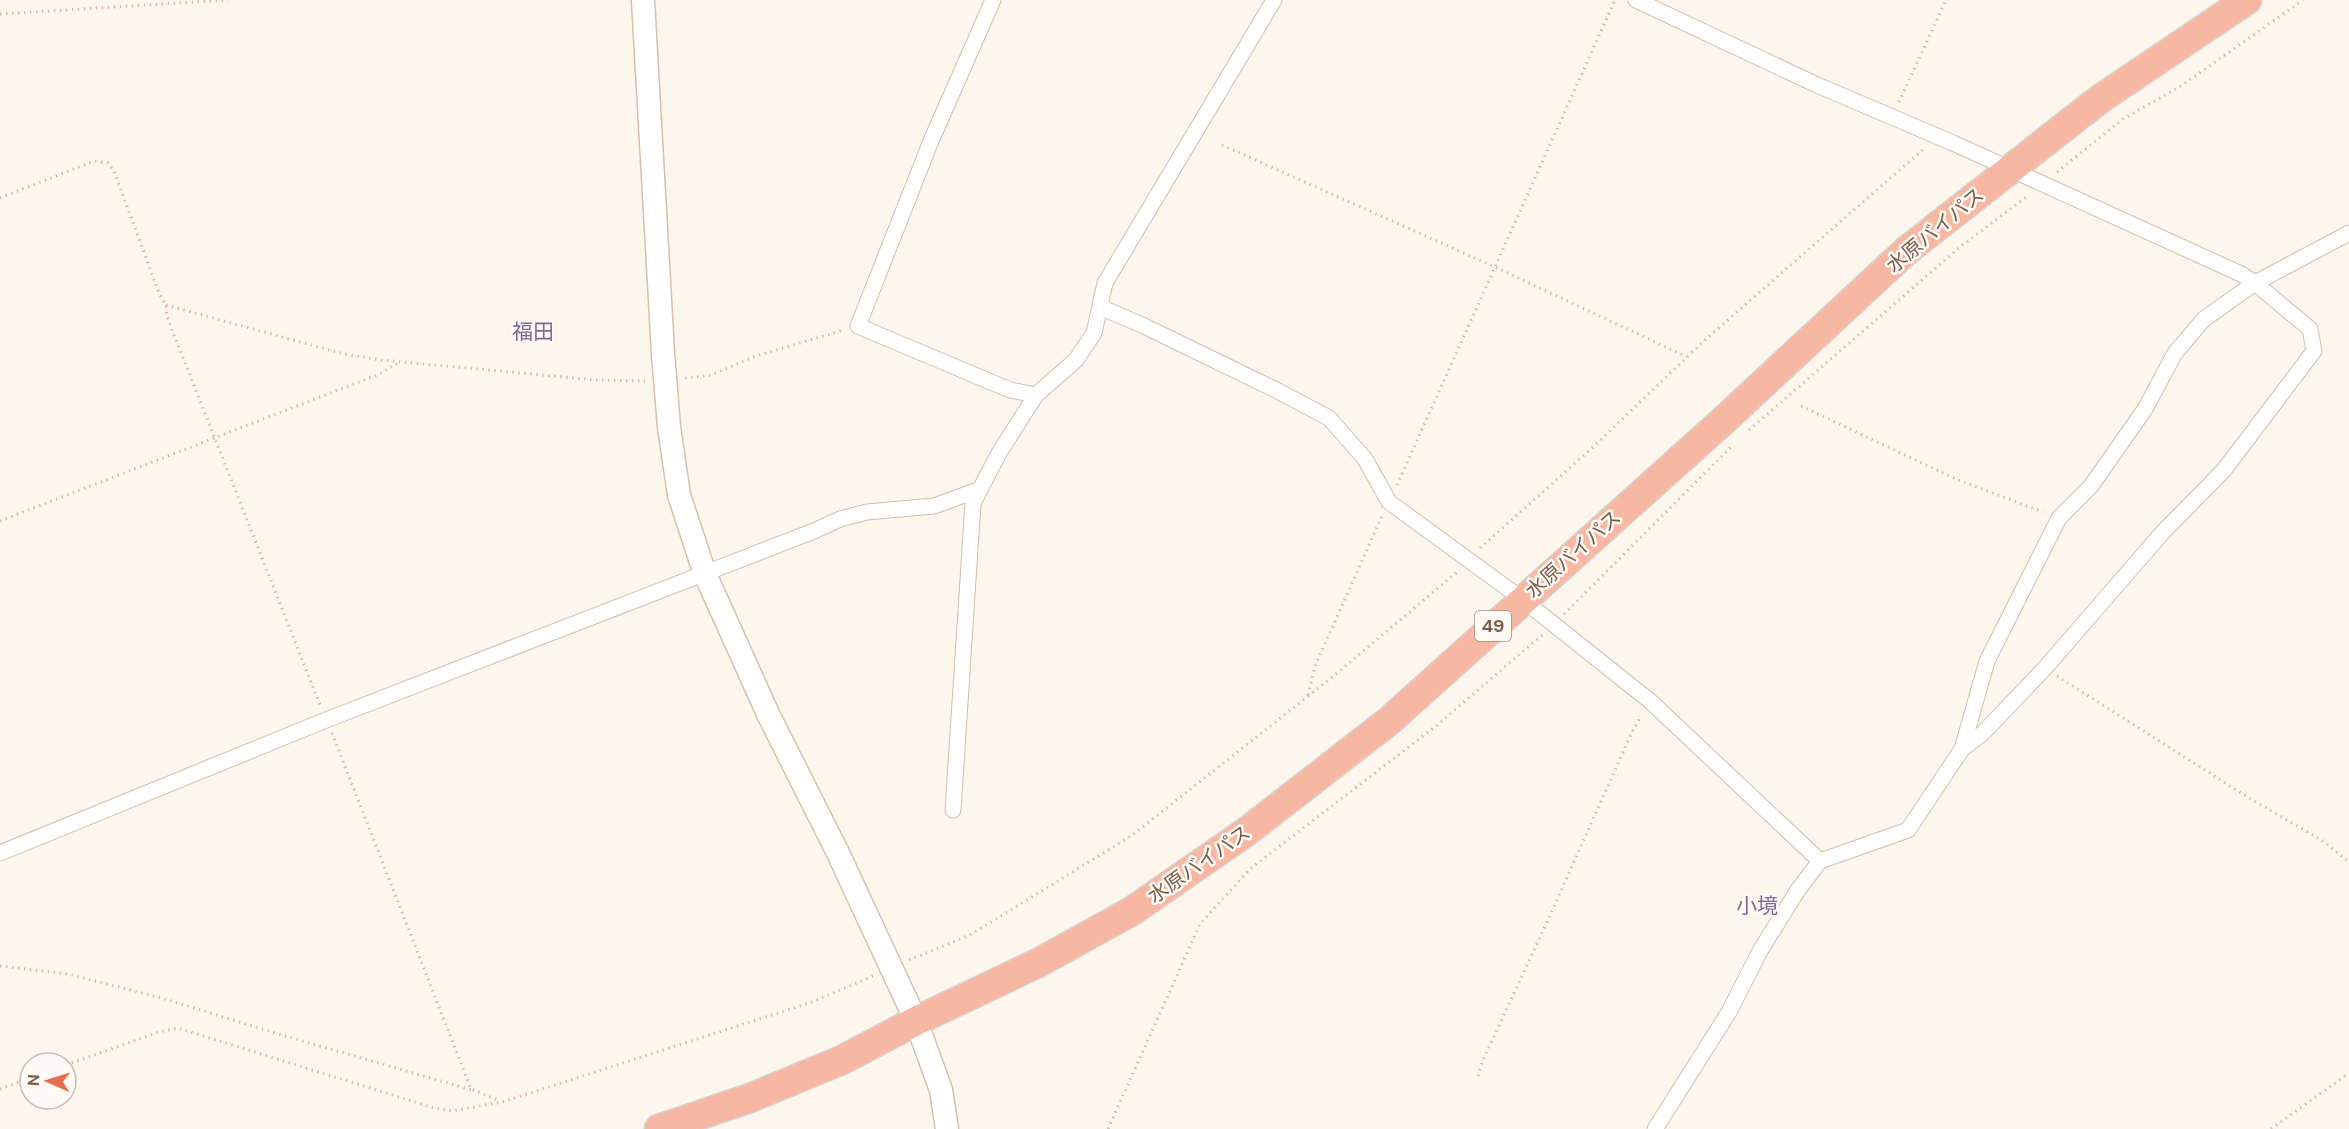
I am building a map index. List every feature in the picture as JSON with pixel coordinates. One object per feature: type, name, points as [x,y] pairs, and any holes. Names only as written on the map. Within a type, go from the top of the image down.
[{"type":"highway","name":"水原バイパス","points":[[659,1129],[750,1098],[842,1060],[916,1020],[1038,963],[1132,911],[1246,832],[1389,721],[1522,599],[1724,420],[1906,251],[2100,99],[2247,0]]},
{"type":"street","points":[[643,0],[669,427],[679,495],[705,574],[769,716],[838,853],[916,1020],[942,1090],[947,1129]]},
{"type":"street","points":[[993,0],[931,141],[858,326],[1010,390],[1036,395]]},
{"type":"street","points":[[953,810],[973,503],[978,490],[1036,395],[1076,360],[1094,333],[1105,283],[1274,0]]},
{"type":"street","points":[[1636,0],[1817,85],[1939,137],[2241,274],[2310,329],[2314,351],[2224,470],[2163,532],[2045,668],[1982,734],[1962,749]]},
{"type":"street","points":[[1655,1129],[1729,1011],[1760,951],[1798,890],[1820,861],[1908,830],[1962,749],[1987,661],[2059,518],[2091,486],[2145,409],[2175,354],[2204,319],[2255,283],[2349,233]]},
{"type":"street","points":[[1100,307],[1142,325],[1329,418],[1365,459],[1389,502],[1522,599],[1650,701],[1820,861]]},
{"type":"street","points":[[0,853],[326,720],[705,574],[840,519],[867,512],[934,506],[978,490]]},
{"type":"path","points":[[0,14],[228,0]]},
{"type":"path","points":[[1308,697],[1316,666],[1615,0]]},
{"type":"path","points":[[1895,118],[1900,99],[1946,0]]},
{"type":"path","points":[[1744,435],[1960,248],[2123,119],[2181,86],[2303,0]]},
{"type":"path","points":[[900,964],[970,935],[1131,836],[1308,697],[1469,562],[1477,550],[1592,448],[1724,323],[1939,137]]},
{"type":"path","points":[[1222,145],[1495,267],[1686,357],[1689,356]]},
{"type":"path","points":[[0,198],[94,161],[108,163],[114,171],[159,293],[166,305],[167,317],[334,736],[471,1089]]},
{"type":"path","points":[[166,305],[344,354],[402,362],[597,381],[666,380],[711,375],[756,357],[858,326]]},
{"type":"path","points":[[0,521],[377,375],[402,362]]},
{"type":"path","points":[[1801,406],[1958,480],[2059,518]]},
{"type":"path","points":[[1108,1129],[1200,924],[1250,869],[1436,726],[1552,624],[1736,442]]},
{"type":"path","points":[[2045,668],[2249,798],[2323,841],[2349,862]]},
{"type":"path","points":[[1478,1077],[1482,1060],[1632,732],[1650,701]]},
{"type":"path","points":[[0,966],[68,974],[158,997],[471,1089],[502,1102]]},
{"type":"path","points":[[78,1061],[159,1032],[178,1028],[434,1108],[452,1111],[502,1102],[812,1002],[880,973]]},
{"type":"path","points":[[2271,1129],[2349,1073]]},
{"type":"path","points":[[0,1089],[18,1082]]},
{"type":"district","name":"福田","points":[[533,332]]},
{"type":"district","name":"小境","points":[[1757,906]]}]
